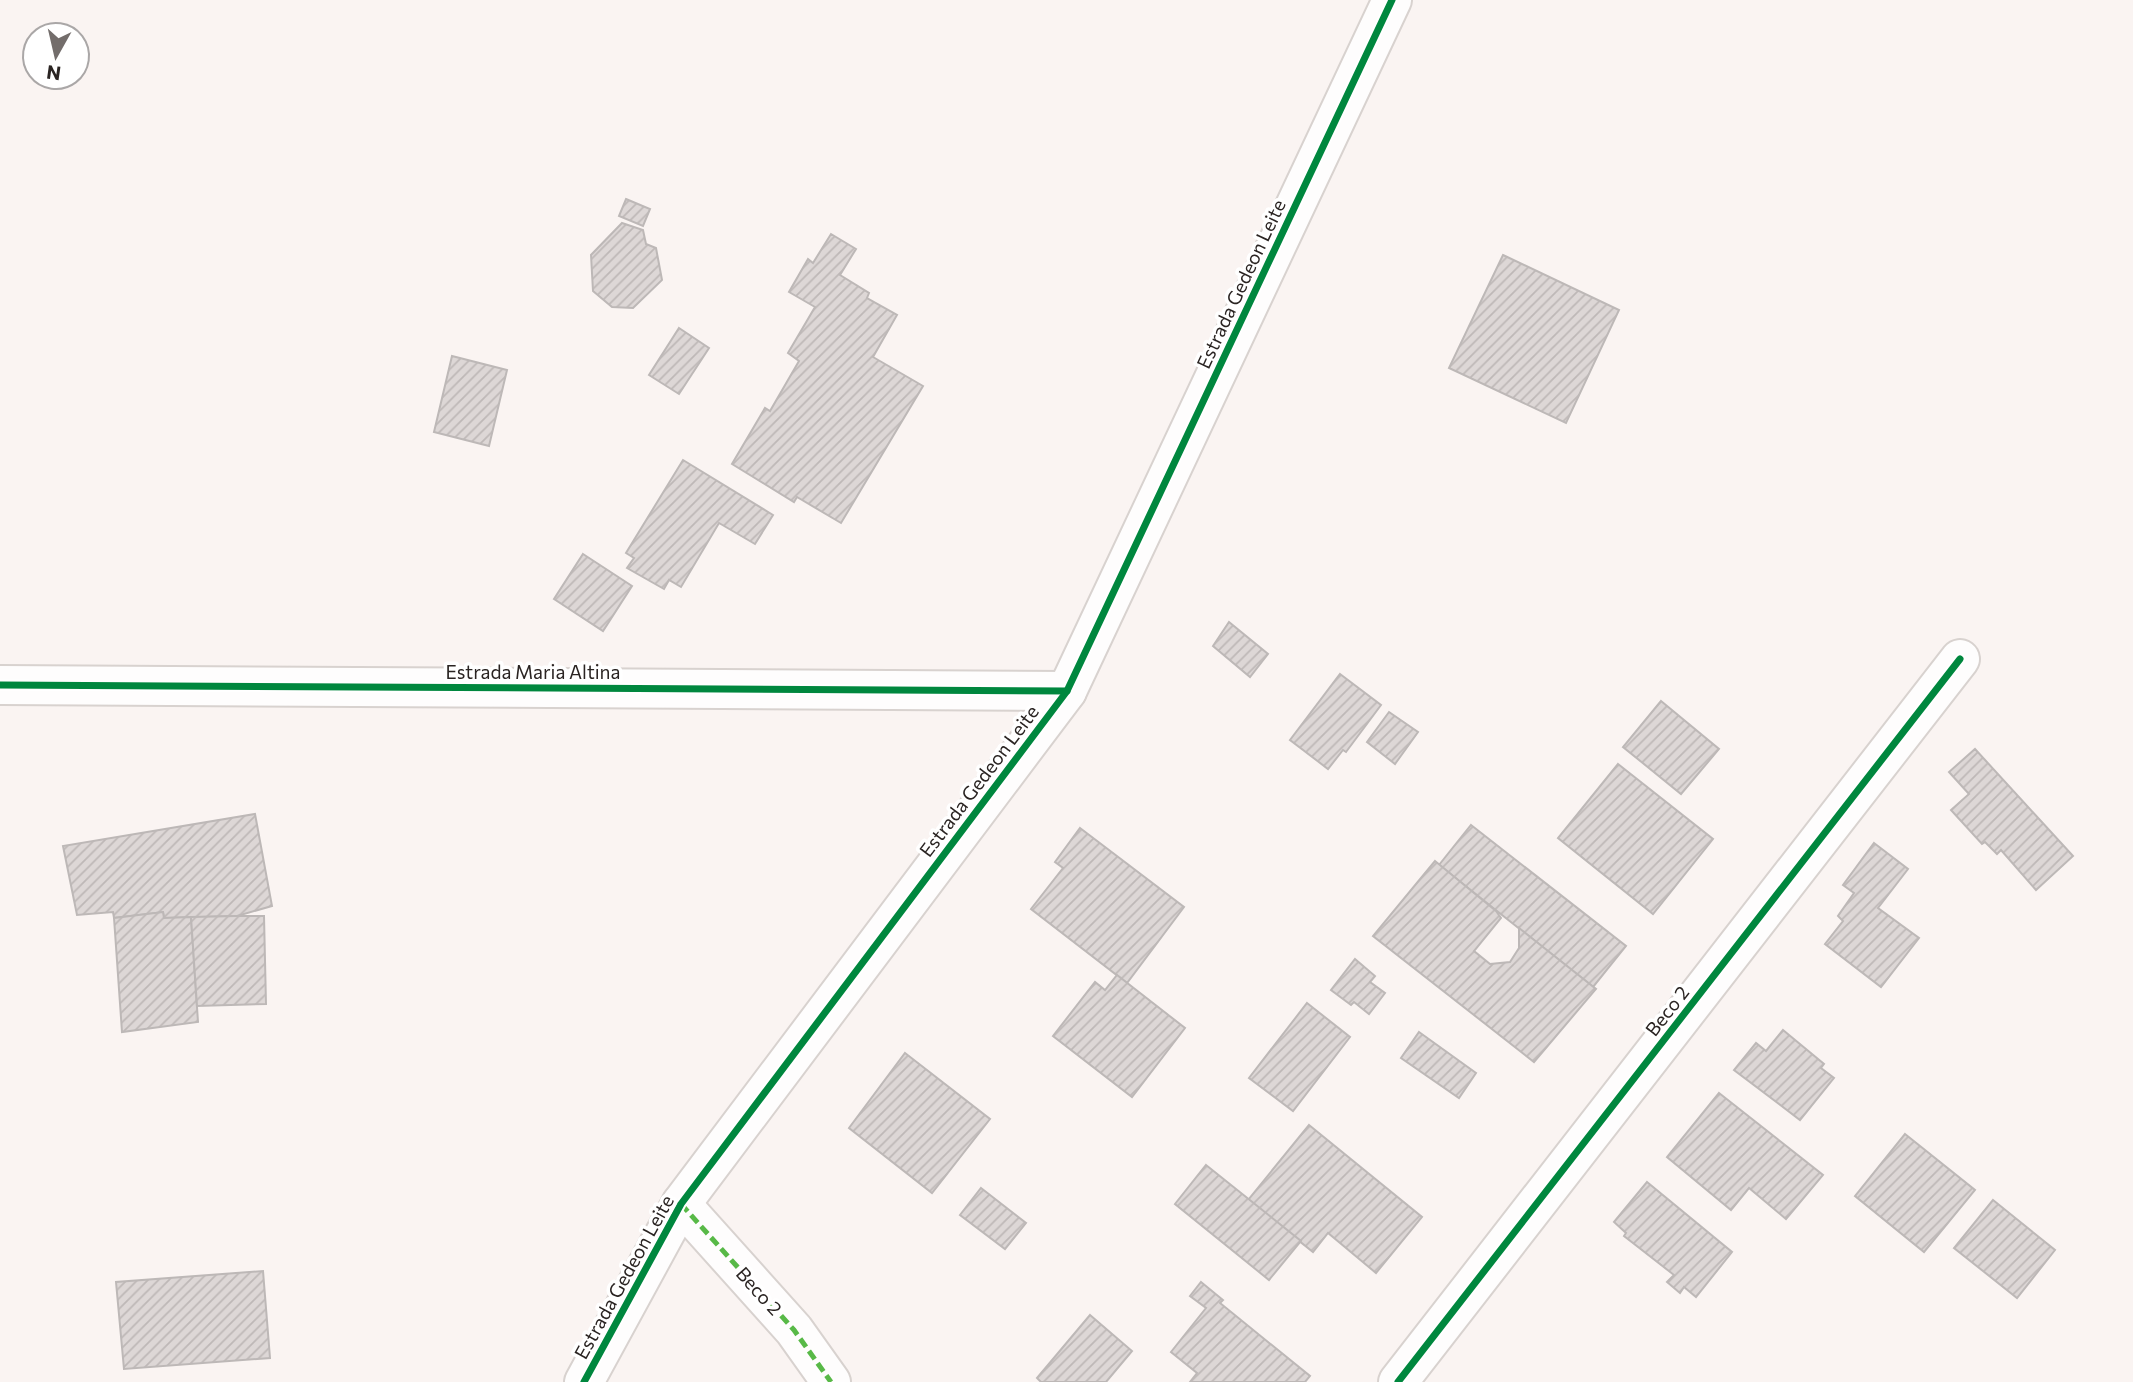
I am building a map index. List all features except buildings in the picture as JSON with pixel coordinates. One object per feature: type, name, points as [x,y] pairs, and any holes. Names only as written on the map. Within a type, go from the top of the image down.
[{"type":"street","name":"Estrada Gedeon Leite","points":[[584,1382],[681,1204],[1067,691],[1392,0]]},
{"type":"street","name":"Beco 2","points":[[1398,1382],[1960,659]]},
{"type":"street","name":"Estrada Maria Altina","points":[[0,685],[1067,691]]},
{"type":"street","name":"Beco 2","points":[[681,1204],[794,1330],[831,1382]]},
{"type":"marked path","points":[[681,1204],[794,1330],[831,1382]]},
{"type":"cycle path","points":[[584,1382],[681,1204],[1067,691],[1392,0]]},
{"type":"cycle path","points":[[1398,1382],[1960,659]]},
{"type":"cycle path","points":[[0,685],[1067,691]]}]
